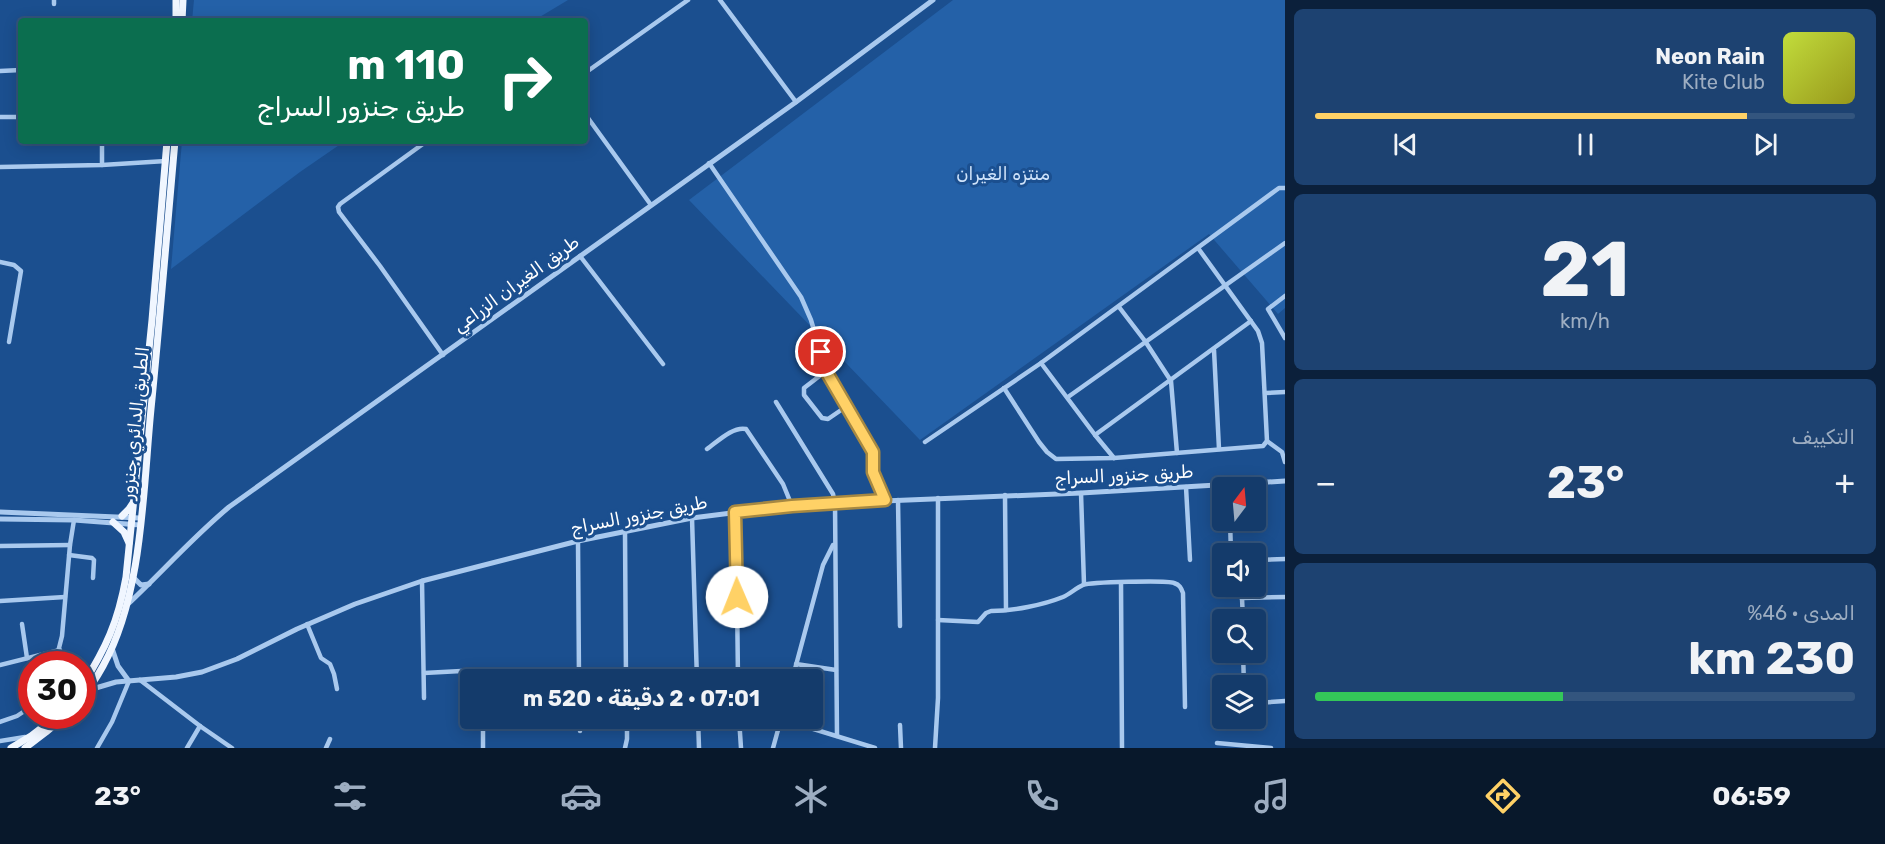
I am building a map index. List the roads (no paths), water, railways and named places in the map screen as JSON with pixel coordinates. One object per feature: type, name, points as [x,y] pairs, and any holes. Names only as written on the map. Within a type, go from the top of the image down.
[{"type":"main road","points":[[176,0],[176,18]]},
{"type":"main road","points":[[182,18],[183,0]]},
{"type":"main road","name":"الطريق الدائري جنزور","points":[[96,667],[117,618],[136,521],[134,501],[168,144]]},
{"type":"main road","name":"الطريق الدائري جنزور","points":[[96,673],[112,648],[128,604],[133,577],[136,521],[158,335],[174,144]]},
{"type":"main road","points":[[122,516],[134,501]]},
{"type":"main road","points":[[113,522],[124,532],[130,545]]},
{"type":"main road","points":[[11,748],[39,729]]},
{"type":"main road","points":[[25,748],[49,729]]},
{"type":"street","points":[[588,71],[688,0]]},
{"type":"street","points":[[720,0],[796,102]]},
{"type":"street","name":"طريق الغيران الزراعي","points":[[128,604],[151,584],[198,534],[229,507],[796,102],[933,0]]},
{"type":"street","points":[[0,70],[18,70]]},
{"type":"street","points":[[0,117],[18,117]]},
{"type":"street","points":[[588,118],[651,205]]},
{"type":"street","points":[[102,144],[102,165]]},
{"type":"street","points":[[423,144],[338,207],[339,212],[443,355]]},
{"type":"street","points":[[0,169],[166,161]]},
{"type":"street","points":[[709,163],[801,297],[811,320],[826,371],[873,452],[873,472],[885,500]]},
{"type":"street","points":[[925,442],[1041,363],[1279,188],[1285,188]]},
{"type":"street","points":[[1068,397],[1285,243]]},
{"type":"street","points":[[1004,388],[1039,442],[1056,459],[1114,458],[1263,446],[1267,441],[1262,342],[1258,331],[1198,248]]},
{"type":"street","points":[[580,256],[663,364]]},
{"type":"street","points":[[0,262],[14,265],[21,271],[9,342]]},
{"type":"street","points":[[1285,296],[1268,309],[1285,338]]},
{"type":"street","points":[[1119,306],[1171,381],[1177,453]]},
{"type":"street","points":[[1095,435],[1251,321]]},
{"type":"street","points":[[1214,350],[1219,449]]},
{"type":"street","points":[[1041,363],[1114,458]]},
{"type":"street","points":[[826,371],[804,388],[804,395],[822,418],[828,418],[847,406]]},
{"type":"street","points":[[1265,393],[1285,392]]},
{"type":"street","points":[[776,402],[833,494],[835,503],[837,736]]},
{"type":"street","points":[[707,449],[735,430],[746,429],[783,484],[792,506]]},
{"type":"street","points":[[1267,441],[1282,452],[1285,462]]},
{"type":"street","points":[[1277,447],[1285,447]]},
{"type":"street","name":"طريق جنزور السراج","points":[[1266,483],[1285,481]]},
{"type":"street","name":"طريق جنزور السراج","points":[[96,686],[202,672],[237,659],[307,624],[422,580],[578,541],[692,518],[835,503],[1212,486]]},
{"type":"street","points":[[1186,487],[1190,560]]},
{"type":"street","points":[[1081,493],[1084,584]]},
{"type":"street","points":[[1005,495],[1006,610]]},
{"type":"street","points":[[935,748],[938,698],[938,498]]},
{"type":"street","points":[[898,500],[900,627]]},
{"type":"street","points":[[0,512],[122,516],[136,521]]},
{"type":"street","points":[[735,512],[738,669]]},
{"type":"street","points":[[692,518],[697,669]]},
{"type":"street","points":[[0,519],[136,521]]},
{"type":"street","points":[[55,651],[60,650],[74,520]]},
{"type":"street","points":[[625,531],[626,669]]},
{"type":"street","points":[[578,541],[579,669]]},
{"type":"street","points":[[795,669],[823,565],[835,542]]},
{"type":"street","points":[[0,546],[70,545]]},
{"type":"street","points":[[69,555],[92,558],[94,560],[93,578]]},
{"type":"street","points":[[1266,560],[1285,559]]},
{"type":"street","points":[[133,577],[141,585],[151,584]]},
{"type":"street","points":[[422,580],[424,698]]},
{"type":"street","points":[[938,620],[978,622],[986,613],[1028,608],[1063,597],[1084,584],[1171,582],[1181,588],[1183,593],[1185,706]]},
{"type":"street","points":[[1121,583],[1122,748]]},
{"type":"street","points":[[0,601],[65,597]]},
{"type":"street","points":[[1242,597],[1243,609]]},
{"type":"street","points":[[1266,597],[1285,597]]},
{"type":"street","points":[[22,624],[26,651]]},
{"type":"street","points":[[307,624],[321,658],[330,664],[336,689]]},
{"type":"street","points":[[97,748],[112,722],[129,681],[118,666],[112,648]]},
{"type":"street","points":[[0,665],[18,660]]},
{"type":"street","points":[[796,663],[836,670]]},
{"type":"street","points":[[424,673],[460,671]]},
{"type":"street","points":[[140,680],[232,748]]},
{"type":"street","points":[[1266,702],[1285,701]]},
{"type":"street","points":[[0,722],[18,715]]},
{"type":"street","points":[[900,725],[901,748]]},
{"type":"street","points":[[187,748],[200,726]]},
{"type":"street","points":[[483,729],[483,748]]},
{"type":"street","points":[[624,748],[627,729]]},
{"type":"street","points":[[698,729],[699,748]]},
{"type":"street","points":[[740,729],[741,748]]},
{"type":"street","points":[[773,748],[778,729]]},
{"type":"street","points":[[814,729],[875,748]]},
{"type":"street","points":[[0,741],[30,736]]},
{"type":"street","points":[[326,748],[330,739]]},
{"type":"street","points":[[1217,743],[1271,748]]},
{"type":"park label","name":"منتزه الغيران","points":[[1003,174]]}]
